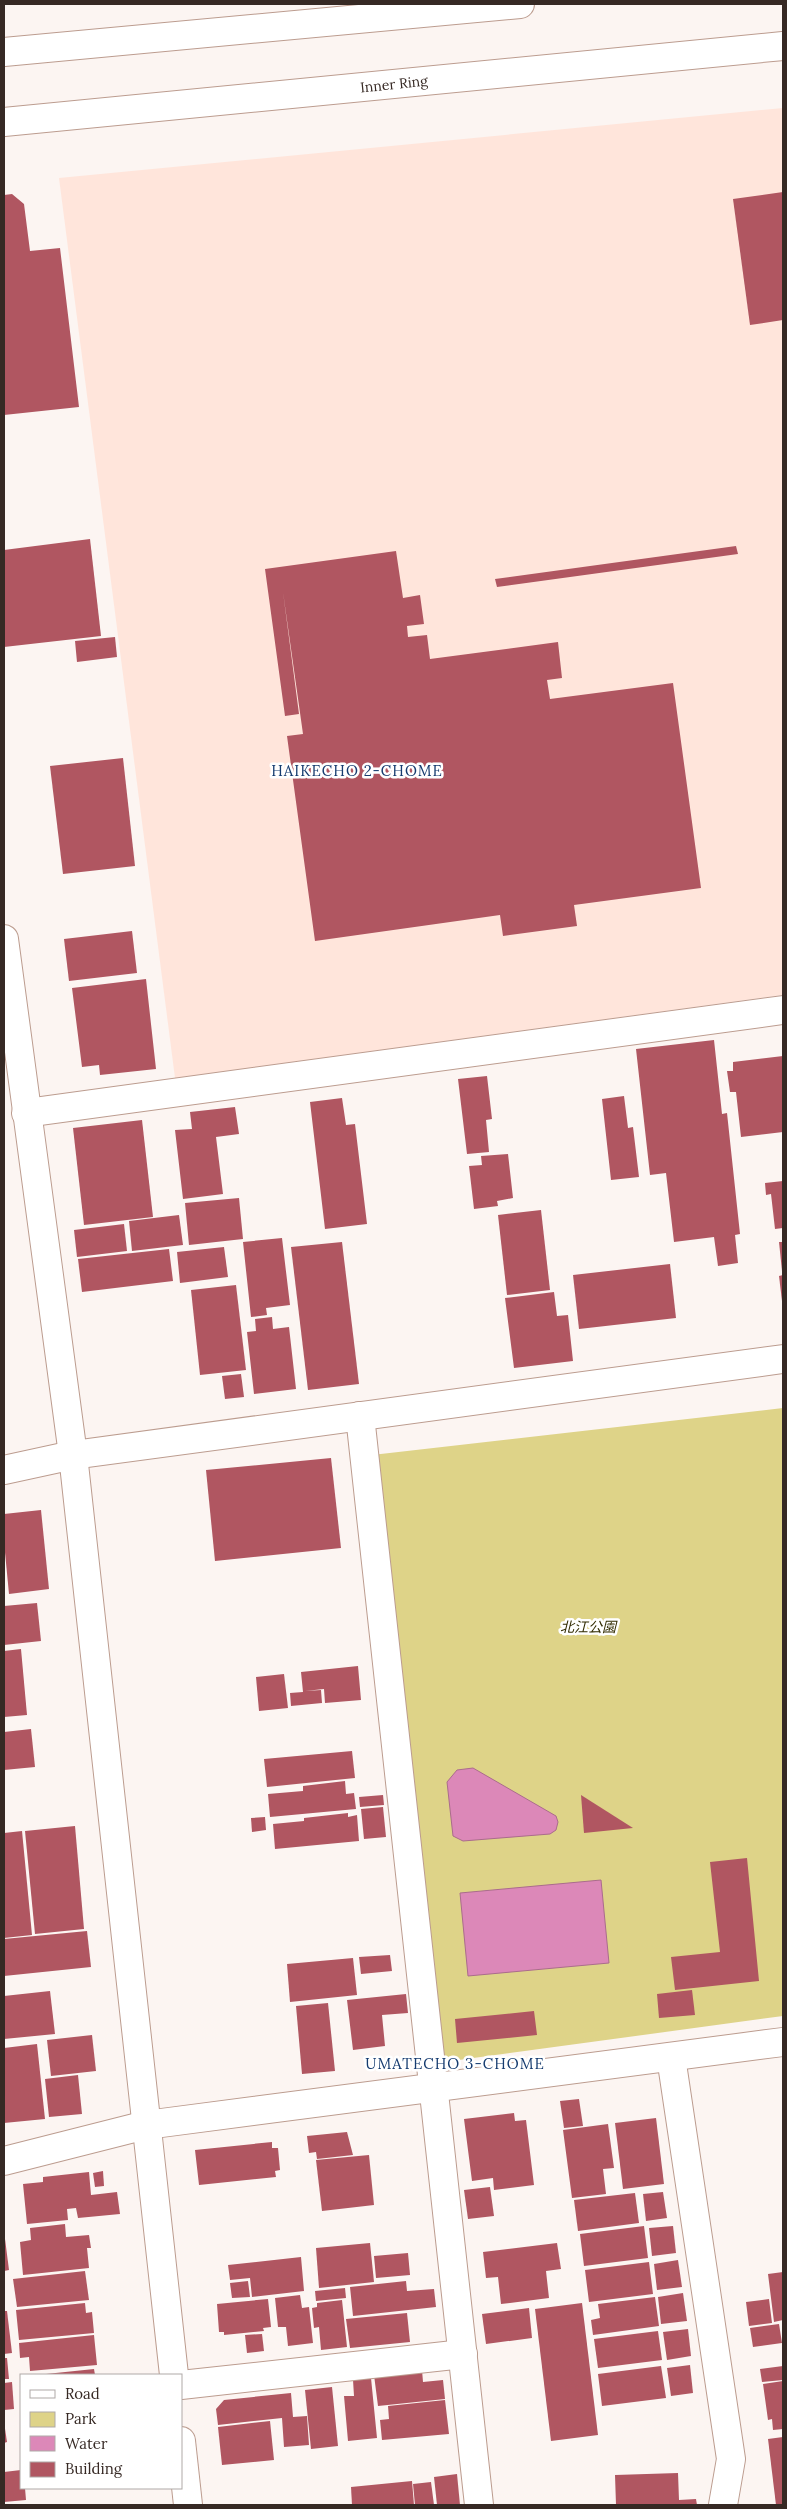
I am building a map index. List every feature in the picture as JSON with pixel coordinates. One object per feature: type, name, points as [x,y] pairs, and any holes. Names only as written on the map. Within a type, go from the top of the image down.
[{"type":"street","points":[[4,52],[417,9],[520,4]]},
{"type":"street","name":"Inner Ring","points":[[4,122],[783,46]]},
{"type":"street","points":[[4,939],[12,1066],[26,1113],[73,1455],[174,2374]]},
{"type":"street","points":[[26,1113],[783,1010]]},
{"type":"street","points":[[4,1470],[73,1455],[783,1360]]},
{"type":"street","points":[[360,1416],[435,2088],[479,2505]]},
{"type":"street","points":[[4,2161],[146,2125],[783,2042]]},
{"type":"street","points":[[670,2057],[731,2459],[723,2505]]},
{"type":"street","points":[[182,2385],[463,2354]]},
{"type":"street","points":[[182,2450],[188,2505]]},
{"type":"shaded area","points":[[783,108],[783,995],[175,1078],[59,178]]},
{"type":"green space","name":"北江公園","points":[[783,1408],[783,2016],[444,2062],[372,1455]]},
{"type":"water","points":[[473,1768],[556,1816],[558,1822],[556,1830],[550,1834],[463,1841],[453,1836],[447,1782],[457,1770]]},
{"type":"water","points":[[601,1880],[609,1963],[468,1976],[460,1893]]},
{"type":"building","points":[[783,192],[783,320],[750,325],[733,199]]},
{"type":"building","points":[[12,194],[24,204],[30,251],[60,248],[79,407],[4,415],[4,195]]},
{"type":"building","points":[[90,539],[101,636],[4,647],[4,550]]},
{"type":"building","points":[[736,546],[738,554],[497,587],[495,579]]},
{"type":"building","points":[[396,551],[403,598],[420,595],[424,624],[407,626],[408,637],[427,635],[430,659],[558,642],[562,678],[547,680],[550,699],[673,683],[701,888],[574,905],[577,926],[503,936],[500,915],[315,941],[287,736],[303,734],[283,592],[299,714],[285,716],[265,569]]},
{"type":"building","points":[[115,637],[117,657],[77,662],[75,641]]},
{"type":"building","points":[[123,758],[135,866],[63,874],[50,766]]},
{"type":"building","points":[[132,931],[137,973],[69,981],[64,939]]},
{"type":"building","points":[[146,979],[156,1069],[100,1075],[99,1065],[82,1067],[72,988]]},
{"type":"building","points":[[714,1040],[722,1114],[727,1113],[740,1234],[735,1235],[738,1263],[718,1266],[714,1237],[674,1242],[666,1173],[650,1175],[636,1049]]},
{"type":"building","points":[[783,1056],[783,1132],[741,1137],[736,1092],[730,1092],[727,1071],[733,1071],[733,1062]]},
{"type":"building","points":[[487,1076],[492,1119],[486,1120],[489,1152],[467,1154],[458,1079]]},
{"type":"building","points":[[624,1096],[628,1128],[633,1127],[639,1177],[611,1180],[602,1099]]},
{"type":"building","points":[[342,1098],[346,1125],[355,1124],[367,1224],[325,1229],[310,1102]]},
{"type":"building","points":[[235,1107],[239,1134],[216,1137],[223,1194],[183,1199],[175,1130],[192,1129],[190,1112]]},
{"type":"building","points":[[142,1120],[153,1217],[84,1225],[73,1128]]},
{"type":"building","points":[[508,1154],[513,1198],[497,1201],[498,1206],[474,1209],[469,1166],[482,1165],[481,1156]]},
{"type":"building","points":[[783,1181],[783,1228],[775,1229],[771,1194],[766,1195],[765,1183]]},
{"type":"building","points":[[239,1198],[243,1239],[189,1245],[185,1203]]},
{"type":"building","points":[[541,1210],[550,1290],[507,1295],[498,1215]]},
{"type":"building","points":[[179,1215],[183,1245],[132,1251],[129,1221]]},
{"type":"building","points":[[124,1224],[127,1251],[77,1257],[74,1230]]},
{"type":"building","points":[[282,1238],[290,1305],[266,1308],[267,1315],[251,1317],[243,1242]]},
{"type":"building","points":[[342,1242],[359,1384],[308,1390],[291,1247]]},
{"type":"building","points":[[779,1242],[783,1242],[783,1271],[782,1271]]},
{"type":"building","points":[[224,1247],[228,1277],[180,1283],[177,1252]]},
{"type":"building","points":[[169,1249],[173,1281],[82,1292],[78,1259]]},
{"type":"building","points":[[670,1264],[676,1318],[579,1329],[573,1275]]},
{"type":"building","points":[[783,1275],[783,1301],[782,1301],[779,1276]]},
{"type":"building","points":[[236,1285],[246,1370],[200,1375],[191,1290]]},
{"type":"building","points":[[554,1292],[557,1316],[568,1315],[573,1361],[514,1368],[505,1298]]},
{"type":"building","points":[[272,1317],[273,1329],[289,1327],[296,1389],[254,1394],[247,1332],[256,1331],[255,1319]]},
{"type":"building","points":[[241,1374],[244,1397],[225,1399],[222,1376]]},
{"type":"building","points":[[331,1458],[341,1548],[215,1561],[206,1470]]},
{"type":"building","points":[[41,1510],[49,1589],[9,1594],[4,1542],[4,1514]]},
{"type":"building","points":[[37,1603],[41,1641],[4,1645],[4,1606]]},
{"type":"building","points":[[21,1649],[27,1715],[4,1717],[4,1651]]},
{"type":"building","points":[[358,1666],[361,1700],[325,1703],[324,1689],[305,1691],[321,1690],[322,1703],[291,1706],[290,1693],[303,1692],[301,1672]]},
{"type":"building","points":[[284,1674],[288,1708],[259,1711],[256,1677]]},
{"type":"building","points":[[31,1729],[35,1767],[4,1770],[4,1732]]},
{"type":"building","points":[[352,1751],[355,1778],[267,1787],[264,1759]]},
{"type":"building","points":[[345,1781],[346,1794],[354,1793],[356,1809],[270,1817],[268,1794],[303,1791],[303,1786]]},
{"type":"building","points":[[383,1795],[384,1805],[360,1807],[359,1797]]},
{"type":"building","points":[[581,1795],[633,1828],[584,1833]]},
{"type":"building","points":[[383,1807],[386,1837],[364,1839],[361,1809]]},
{"type":"building","points":[[348,1813],[348,1817],[357,1815],[359,1841],[275,1849],[273,1824],[304,1821],[304,1818]]},
{"type":"building","points":[[265,1817],[266,1830],[252,1832],[251,1818]]},
{"type":"building","points":[[75,1826],[84,1929],[35,1934],[25,1831]]},
{"type":"building","points":[[22,1831],[32,1935],[4,1938],[4,1833]]},
{"type":"building","points":[[747,1858],[759,1981],[675,1990],[671,1957],[720,1952],[710,1862]]},
{"type":"building","points":[[87,1931],[91,1967],[4,1976],[4,1939]]},
{"type":"building","points":[[390,1955],[392,1971],[361,1974],[359,1957]]},
{"type":"building","points":[[353,1958],[357,1995],[290,2002],[287,1964]]},
{"type":"building","points":[[692,1990],[695,2015],[659,2018],[657,1994]]},
{"type":"building","points":[[50,1991],[55,2034],[4,2039],[4,1996]]},
{"type":"building","points":[[406,1994],[408,2013],[382,2015],[385,2046],[353,2050],[347,2000]]},
{"type":"building","points":[[328,2003],[335,2071],[302,2074],[296,2006]]},
{"type":"building","points":[[534,2011],[537,2035],[457,2043],[455,2019]]},
{"type":"building","points":[[92,2035],[96,2071],[51,2076],[47,2040]]},
{"type":"building","points":[[37,2044],[45,2119],[4,2123],[4,2048]]},
{"type":"building","points":[[78,2075],[82,2114],[49,2117],[45,2079]]},
{"type":"building","points":[[579,2099],[583,2126],[564,2128],[560,2101]]},
{"type":"building","points":[[514,2113],[515,2121],[526,2120],[534,2185],[494,2190],[493,2178],[472,2181],[464,2119]]},
{"type":"building","points":[[656,2118],[664,2184],[623,2189],[615,2123]]},
{"type":"building","points":[[608,2124],[614,2168],[603,2169],[606,2194],[572,2198],[563,2130]]},
{"type":"building","points":[[347,2132],[353,2155],[317,2159],[316,2152],[309,2153],[307,2136]]},
{"type":"building","points":[[272,2142],[272,2148],[278,2148],[280,2170],[275,2171],[276,2177],[199,2185],[195,2150]]},
{"type":"building","points":[[369,2155],[374,2205],[322,2211],[316,2160]]},
{"type":"building","points":[[103,2171],[104,2186],[95,2187],[93,2173]]},
{"type":"building","points":[[89,2172],[91,2195],[117,2192],[120,2214],[78,2218],[76,2208],[67,2209],[68,2220],[27,2224],[23,2184],[43,2182],[43,2177]]},
{"type":"building","points":[[490,2187],[494,2216],[468,2219],[464,2190]]},
{"type":"building","points":[[663,2192],[667,2218],[646,2221],[643,2194]]},
{"type":"building","points":[[635,2193],[639,2223],[578,2231],[574,2200]]},
{"type":"building","points":[[65,2224],[66,2237],[89,2235],[91,2248],[87,2248],[89,2268],[23,2275],[20,2242],[31,2240],[30,2228]]},
{"type":"building","points":[[644,2226],[648,2258],[584,2266],[580,2234]]},
{"type":"building","points":[[673,2226],[676,2253],[652,2256],[649,2228]]},
{"type":"building","points":[[4,2231],[9,2270],[4,2271]]},
{"type":"building","points":[[370,2243],[374,2282],[319,2288],[316,2248]]},
{"type":"building","points":[[557,2243],[561,2269],[546,2271],[549,2298],[501,2304],[498,2277],[486,2278],[483,2252]]},
{"type":"building","points":[[408,2253],[410,2275],[376,2278],[374,2256]]},
{"type":"building","points":[[301,2257],[304,2291],[252,2297],[250,2278],[230,2280],[228,2265]]},
{"type":"building","points":[[678,2260],[682,2287],[657,2290],[654,2264]]},
{"type":"building","points":[[649,2262],[653,2294],[589,2302],[585,2270]]},
{"type":"building","points":[[85,2271],[89,2300],[17,2307],[13,2279]]},
{"type":"building","points":[[783,2272],[783,2320],[774,2322],[768,2274]]},
{"type":"building","points":[[248,2281],[250,2297],[232,2298],[230,2283]]},
{"type":"building","points":[[406,2281],[407,2291],[434,2289],[436,2307],[353,2316],[350,2287]]},
{"type":"building","points":[[345,2288],[346,2298],[316,2301],[315,2291]]},
{"type":"building","points":[[683,2293],[687,2321],[661,2324],[658,2297]]},
{"type":"building","points":[[300,2295],[302,2308],[309,2307],[313,2343],[288,2346],[286,2327],[278,2327],[275,2298]]},
{"type":"building","points":[[655,2297],[659,2326],[593,2335],[591,2320],[600,2318],[598,2304]]},
{"type":"building","points":[[268,2299],[271,2327],[263,2328],[264,2331],[224,2335],[224,2332],[219,2332],[217,2304]]},
{"type":"building","points":[[769,2299],[772,2323],[749,2326],[746,2302]]},
{"type":"building","points":[[342,2300],[347,2347],[321,2350],[319,2327],[314,2328],[312,2308],[317,2307],[317,2303]]},
{"type":"building","points":[[85,2303],[86,2313],[92,2312],[94,2333],[19,2340],[16,2310]]},
{"type":"building","points":[[582,2303],[598,2435],[551,2441],[535,2309]]},
{"type":"building","points":[[529,2308],[532,2338],[486,2344],[482,2314]]},
{"type":"building","points":[[4,2311],[7,2311],[12,2353],[4,2354]]},
{"type":"building","points":[[407,2313],[410,2342],[350,2348],[346,2319]]},
{"type":"building","points":[[779,2324],[782,2343],[753,2347],[750,2328]]},
{"type":"building","points":[[688,2329],[691,2356],[667,2360],[663,2332]]},
{"type":"building","points":[[658,2331],[662,2360],[598,2368],[594,2339]]},
{"type":"building","points":[[262,2334],[264,2351],[247,2353],[245,2335]]},
{"type":"building","points":[[94,2335],[97,2365],[30,2371],[29,2357],[20,2358],[19,2343]]},
{"type":"building","points":[[4,2358],[7,2358],[9,2379],[4,2379]]},
{"type":"building","points":[[690,2365],[693,2393],[671,2396],[667,2368]]},
{"type":"building","points":[[661,2366],[666,2398],[602,2406],[598,2374]]},
{"type":"building","points":[[783,2366],[783,2380],[762,2382],[760,2369]]},
{"type":"building","points":[[94,2369],[95,2374],[46,2374]]},
{"type":"building","points":[[422,2370],[423,2382],[443,2380],[445,2399],[378,2406],[374,2375]]},
{"type":"building","points":[[371,2378],[377,2438],[348,2441],[344,2396],[354,2396],[353,2380]]},
{"type":"building","points":[[783,2381],[783,2429],[773,2430],[772,2419],[768,2420],[763,2384]]},
{"type":"building","points":[[12,2382],[14,2409],[4,2410],[4,2383]]},
{"type":"building","points":[[332,2387],[338,2446],[311,2449],[305,2390]]},
{"type":"building","points":[[291,2393],[293,2417],[307,2416],[309,2445],[284,2447],[282,2418],[218,2425],[216,2409],[224,2400]]},
{"type":"building","points":[[445,2400],[449,2434],[382,2440],[380,2420],[389,2419],[388,2406]]},
{"type":"building","points":[[270,2421],[274,2460],[222,2465],[218,2427]]},
{"type":"building","points":[[4,2422],[7,2442],[4,2443]]},
{"type":"building","points":[[783,2437],[783,2505],[776,2505],[768,2439]]},
{"type":"building","points":[[20,2470],[20,2489],[25,2489],[26,2500],[4,2502],[4,2472]]},
{"type":"building","points":[[678,2473],[679,2500],[696,2499],[697,2505],[616,2505],[615,2475]]},
{"type":"building","points":[[457,2474],[460,2505],[437,2505],[434,2477]]},
{"type":"building","points":[[412,2481],[414,2505],[352,2505],[351,2487]]},
{"type":"building","points":[[431,2482],[434,2505],[415,2505],[413,2484]]},
{"type":"district","name":"HAIKECHO 2-CHOME","points":[[357,771]]},
{"type":"district","name":"UMATECHO 3-CHOME","points":[[455,2064]]}]
